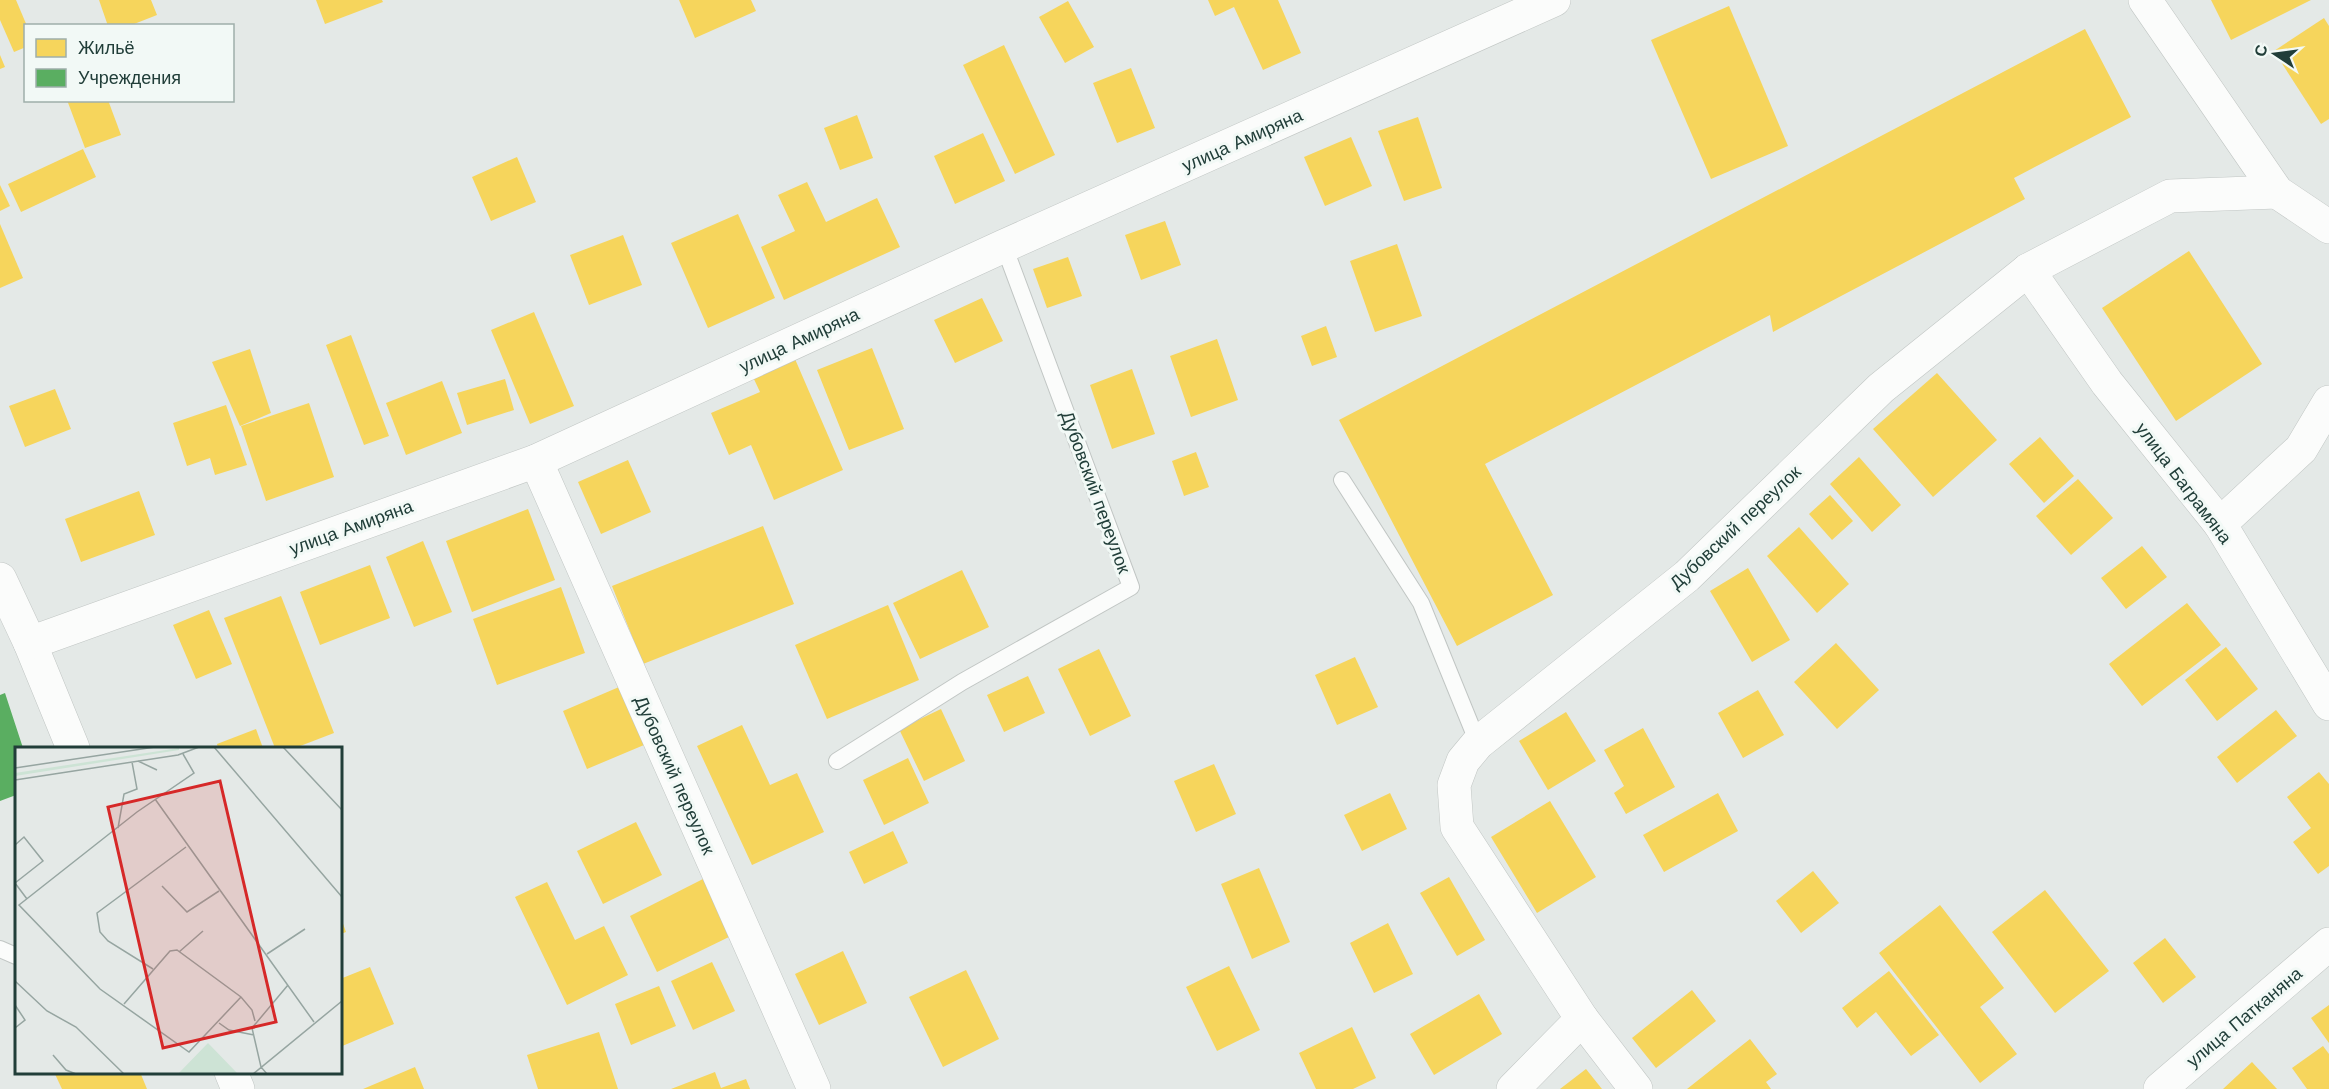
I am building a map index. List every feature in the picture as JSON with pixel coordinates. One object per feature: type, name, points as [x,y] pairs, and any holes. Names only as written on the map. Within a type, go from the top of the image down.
[{"type":"street","name":"улица Амиряна","points":[[30,643],[536,460],[1004,246],[1554,0]]},
{"type":"street","points":[[2145,0],[2277,192],[2329,227]]},
{"type":"street","name":"Дубовский переулок","points":[[1636,1089],[1582,1019],[1458,827],[1455,785],[1463,761],[1478,743],[1687,576],[1881,388],[2028,270],[2170,196],[2277,192]]},
{"type":"street","name":"улица Баграмяна","points":[[2028,270],[2107,383],[2220,524],[2329,704]]},
{"type":"street","points":[[2220,524],[2301,449],[2329,402]]},
{"type":"street","name":"Дубовский переулок","points":[[536,460],[814,1089]]},
{"type":"street","points":[[0,579],[30,643],[73,747]]},
{"type":"street","name":"улица Патканяна","points":[[2160,1089],[2329,945]]},
{"type":"street","points":[[1513,1089],[1582,1019]]},
{"type":"street","points":[[232,1074],[238,1089]]},
{"type":"lane","name":"Дубовский переулок","points":[[837,761],[962,682],[1131,587],[1004,246]]},
{"type":"lane","points":[[1342,480],[1420,603],[1478,743]]},
{"type":"lane","points":[[0,949],[15,956]]},
{"type":"building: Жильё","points":[[0,0],[16,0],[26,24],[24,24],[24,48],[14,52],[0,20]]},
{"type":"building: Жильё","points":[[99,0],[151,0],[157,15],[134,24],[107,24]]},
{"type":"building: Жильё","points":[[316,0],[382,0],[383,2],[325,24]]},
{"type":"building: Жильё","points":[[679,0],[751,0],[756,11],[695,38]]},
{"type":"building: Жильё","points":[[1208,0],[1278,0],[1301,53],[1263,70],[1234,7],[1215,16]]},
{"type":"building: Жильё","points":[[2211,0],[2311,0],[2231,40]]},
{"type":"building: Жильё","points":[[1068,1],[1094,47],[1065,63],[1039,17]]},
{"type":"building: Жильё","points":[[1729,6],[1788,146],[1711,179],[1651,40]]},
{"type":"building: Жильё","points":[[2324,18],[2329,26],[2329,119],[2321,124],[2274,51]]},
{"type":"building: Жильё","points":[[2085,29],[2131,117],[2014,178],[2025,199],[1773,332],[1770,315],[1485,464],[1553,595],[1457,646],[1339,420]]},
{"type":"building: Жильё","points":[[1004,45],[1055,155],[1015,174],[963,65]]},
{"type":"building: Жильё","points":[[0,55],[5,67],[0,69]]},
{"type":"building: Жильё","points":[[1131,68],[1155,128],[1117,143],[1093,83]]},
{"type":"building: Жильё","points":[[68,102],[109,102],[121,135],[85,148]]},
{"type":"building: Жильё","points":[[857,115],[873,158],[840,170],[824,128]]},
{"type":"building: Жильё","points":[[1418,117],[1442,188],[1404,201],[1378,131]]},
{"type":"building: Жильё","points":[[983,133],[1005,181],[955,204],[934,156]]},
{"type":"building: Жильё","points":[[1351,137],[1372,186],[1325,206],[1304,157]]},
{"type":"building: Жильё","points":[[83,149],[96,177],[21,212],[8,184]]},
{"type":"building: Жильё","points":[[517,157],[536,202],[491,221],[472,177]]},
{"type":"building: Жильё","points":[[807,182],[826,222],[877,198],[900,247],[784,300],[761,247],[795,231],[778,195]]},
{"type":"building: Жильё","points":[[0,185],[10,206],[0,211]]},
{"type":"building: Жильё","points":[[738,214],[775,298],[708,328],[671,243]]},
{"type":"building: Жильё","points":[[1165,221],[1181,265],[1141,280],[1125,235]]},
{"type":"building: Жильё","points":[[0,224],[23,278],[0,288]]},
{"type":"building: Жильё","points":[[623,235],[642,285],[589,305],[570,255]]},
{"type":"building: Жильё","points":[[1397,244],[1422,316],[1375,332],[1350,261]]},
{"type":"building: Жильё","points":[[2189,251],[2262,364],[2176,421],[2102,308]]},
{"type":"building: Жильё","points":[[1068,257],[1082,296],[1047,308],[1033,269]]},
{"type":"building: Жильё","points":[[982,298],[1003,341],[955,363],[934,320]]},
{"type":"building: Жильё","points":[[534,312],[574,406],[530,424],[491,330]]},
{"type":"building: Жильё","points":[[1326,326],[1337,357],[1312,366],[1301,336]]},
{"type":"building: Жильё","points":[[351,335],[389,436],[364,445],[326,345]]},
{"type":"building: Жильё","points":[[1217,339],[1238,400],[1191,417],[1170,356]]},
{"type":"building: Жильё","points":[[872,348],[904,429],[849,450],[817,370]]},
{"type":"building: Жильё","points":[[250,349],[271,413],[240,426],[212,362]]},
{"type":"building: Жильё","points":[[795,359],[843,470],[774,500],[751,445],[729,455],[711,413],[760,392],[753,377]]},
{"type":"building: Жильё","points":[[1132,369],[1155,434],[1112,449],[1090,385]]},
{"type":"building: Жильё","points":[[1937,373],[1997,440],[1933,497],[1873,429]]},
{"type":"building: Жильё","points":[[505,379],[514,410],[467,425],[457,393]]},
{"type":"building: Жильё","points":[[442,381],[462,433],[406,455],[386,403]]},
{"type":"building: Жильё","points":[[55,389],[71,429],[25,447],[9,406]]},
{"type":"building: Жильё","points":[[309,403],[334,477],[266,501],[241,426]]},
{"type":"building: Жильё","points":[[226,405],[247,465],[215,475],[210,458],[187,466],[173,423]]},
{"type":"building: Жильё","points":[[2040,437],[2074,476],[2044,503],[2009,464]]},
{"type":"building: Жильё","points":[[1196,452],[1209,487],[1184,496],[1172,461]]},
{"type":"building: Жильё","points":[[1859,457],[1901,505],[1872,532],[1830,484]]},
{"type":"building: Жильё","points":[[628,460],[651,512],[601,534],[578,482]]},
{"type":"building: Жильё","points":[[2078,479],[2113,518],[2071,555],[2036,516]]},
{"type":"building: Жильё","points":[[139,491],[155,535],[81,562],[65,519]]},
{"type":"building: Жильё","points":[[1830,495],[1853,521],[1832,540],[1809,514]]},
{"type":"building: Жильё","points":[[528,509],[555,580],[472,612],[446,541]]},
{"type":"building: Жильё","points":[[763,526],[794,604],[643,664],[612,586]]},
{"type":"building: Жильё","points":[[1799,527],[1849,584],[1817,613],[1767,556]]},
{"type":"building: Жильё","points":[[423,541],[452,612],[414,627],[386,557]]},
{"type":"building: Жильё","points":[[2142,546],[2167,577],[2126,609],[2101,578]]},
{"type":"building: Жильё","points":[[370,565],[390,618],[320,645],[300,592]]},
{"type":"building: Жильё","points":[[1748,568],[1790,640],[1752,662],[1710,591]]},
{"type":"building: Жильё","points":[[962,570],[989,627],[920,659],[893,603]]},
{"type":"building: Жильё","points":[[561,587],[585,653],[497,685],[473,619]]},
{"type":"building: Жильё","points":[[281,596],[334,733],[298,747],[275,747],[224,618]]},
{"type":"building: Жильё","points":[[2187,603],[2221,645],[2142,706],[2109,664]]},
{"type":"building: Жильё","points":[[888,605],[919,680],[827,719],[795,645]]},
{"type":"building: Жильё","points":[[209,610],[232,664],[196,679],[173,625]]},
{"type":"building: Жильё","points":[[1836,643],[1879,690],[1837,729],[1794,682]]},
{"type":"building: Жильё","points":[[2226,647],[2258,689],[2217,721],[2185,680]]},
{"type":"building: Жильё","points":[[1099,649],[1131,716],[1090,736],[1058,669]]},
{"type":"building: Жильё","points":[[1355,657],[1378,707],[1337,725],[1315,675]]},
{"type":"building: Жильё","points":[[1028,676],[1045,713],[1004,732],[987,695]]},
{"type":"building: Жильё","points":[[619,687],[644,745],[587,769],[563,711]]},
{"type":"building: Жильё","points":[[1758,690],[1784,735],[1743,758],[1718,713]]},
{"type":"building: Жильё","points":[[941,709],[965,761],[924,781],[899,729]]},
{"type":"building: Жильё","points":[[2276,710],[2297,736],[2237,783],[2217,757]]},
{"type":"building: Жильё","points":[[1566,712],[1596,761],[1548,790],[1519,741]]},
{"type":"building: Жильё","points":[[742,725],[770,785],[797,773],[824,832],[752,865],[697,746]]},
{"type":"building: Жильё","points":[[1643,728],[1675,787],[1626,814],[1614,793],[1624,786],[1604,750]]},
{"type":"building: Жильё","points":[[256,729],[263,747],[218,747],[217,744]]},
{"type":"building: Жильё","points":[[908,758],[929,803],[884,825],[863,780]]},
{"type":"building: Жильё","points":[[1214,764],[1236,814],[1196,832],[1174,781]]},
{"type":"building: Жильё","points":[[2319,772],[2329,784],[2329,866],[2318,874],[2293,842],[2311,828],[2287,797]]},
{"type":"building: Жильё","points":[[1390,793],[1407,829],[1362,851],[1344,815]]},
{"type":"building: Жильё","points":[[1718,793],[1738,831],[1664,872],[1643,835]]},
{"type":"building: Жильё","points":[[1550,801],[1596,877],[1537,913],[1491,837]]},
{"type":"building: Жильё","points":[[636,822],[662,875],[603,904],[577,851]]},
{"type":"building: Жильё","points":[[893,831],[908,863],[864,884],[849,852]]},
{"type":"building: Жильё","points":[[1259,868],[1290,942],[1252,959],[1221,884]]},
{"type":"building: Жильё","points":[[1813,871],[1839,903],[1801,933],[1776,901]]},
{"type":"building: Жильё","points":[[1449,877],[1485,940],[1457,956],[1420,893]]},
{"type":"building: Жильё","points":[[703,879],[731,936],[657,972],[630,916]]},
{"type":"building: Жильё","points":[[547,882],[575,940],[604,926],[628,975],[567,1005],[515,897]]},
{"type":"building: Жильё","points":[[2045,890],[2109,971],[2055,1013],[1992,932]]},
{"type":"building: Жильё","points":[[1940,905],[2004,988],[1980,1007],[2017,1054],[1980,1083],[1879,953]]},
{"type":"building: Жильё","points":[[342,921],[346,932],[342,934]]},
{"type":"building: Жильё","points":[[1388,923],[1413,974],[1374,993],[1350,943]]},
{"type":"building: Жильё","points":[[2165,938],[2196,977],[2163,1003],[2133,963]]},
{"type":"building: Жильё","points":[[843,951],[867,1003],[819,1025],[795,974]]},
{"type":"building: Жильё","points":[[712,962],[735,1011],[693,1030],[671,981]]},
{"type":"building: Жильё","points":[[1229,966],[1260,1030],[1217,1051],[1186,987]]},
{"type":"building: Жильё","points":[[370,967],[394,1024],[342,1046],[342,978]]},
{"type":"building: Жильё","points":[[966,970],[999,1039],[943,1067],[909,997]]},
{"type":"building: Жильё","points":[[1889,971],[1939,1035],[1911,1056],[1876,1012],[1857,1028],[1842,1008]]},
{"type":"building: Жильё","points":[[659,986],[676,1026],[631,1045],[615,1004]]},
{"type":"building: Жильё","points":[[1692,990],[1716,1021],[1656,1068],[1632,1038]]},
{"type":"building: Жильё","points":[[1479,994],[1502,1034],[1434,1075],[1410,1034]]},
{"type":"building: Жильё","points":[[2329,1005],[2329,1043],[2311,1018]]},
{"type":"building: Жильё","points":[[1352,1027],[1376,1078],[1353,1089],[1316,1089],[1299,1053]]},
{"type":"building: Жильё","points":[[599,1032],[618,1089],[538,1089],[527,1055]]},
{"type":"building: Жильё","points":[[1750,1039],[1777,1074],[1766,1082],[1771,1089],[1687,1089]]},
{"type":"building: Жильё","points":[[2323,1046],[2329,1054],[2329,1089],[2307,1089],[2292,1068]]},
{"type":"building: Жильё","points":[[2252,1062],[2277,1089],[2223,1089]]},
{"type":"building: Жильё","points":[[415,1067],[424,1089],[363,1089]]},
{"type":"building: Жильё","points":[[1586,1069],[1602,1089],[1560,1089]]},
{"type":"building: Жильё","points":[[715,1072],[721,1088],[746,1079],[750,1089],[671,1089]]},
{"type":"building: Жильё","points":[[55,1074],[141,1074],[147,1089],[62,1089]]},
{"type":"building: Учреждения","points":[[5,693],[23,747],[15,747],[15,795],[0,801],[0,695]]}]
